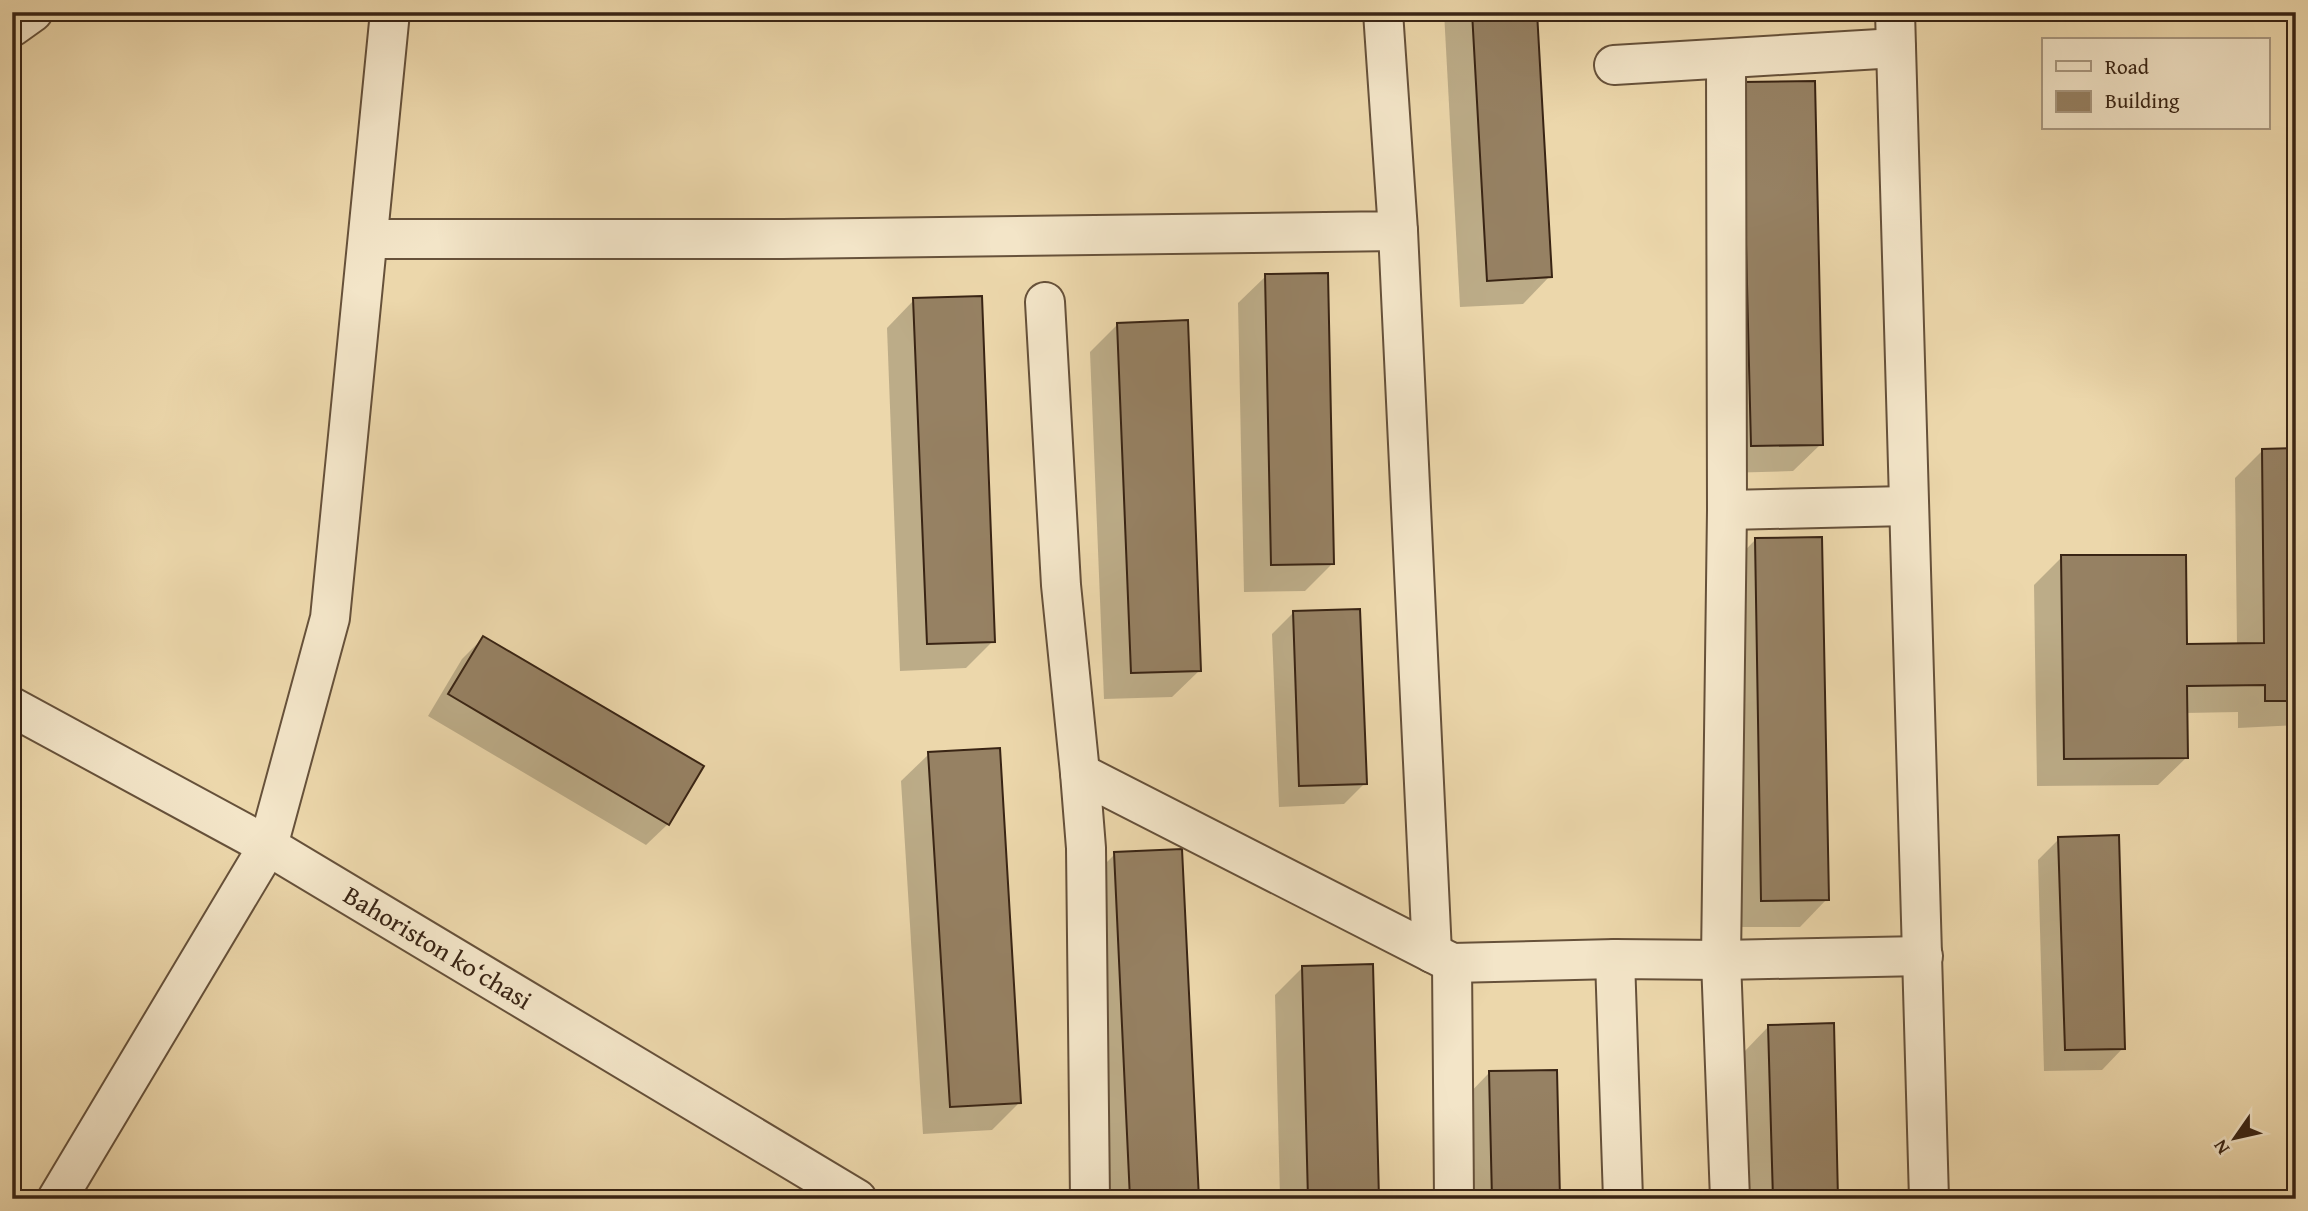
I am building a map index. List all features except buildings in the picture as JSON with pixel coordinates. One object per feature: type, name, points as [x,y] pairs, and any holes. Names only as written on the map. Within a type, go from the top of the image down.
[{"type":"street","points":[[12,27],[33,12]]},
{"type":"street","points":[[57,1199],[268,846],[330,618],[390,12]]},
{"type":"street","points":[[1383,12],[1442,958],[1454,1199]]},
{"type":"street","points":[[1614,65],[1726,59],[1895,30],[1929,1199]]},
{"type":"street","points":[[1726,59],[1727,510],[1721,960],[1730,1199]]},
{"type":"street","points":[[368,239],[783,239],[1398,231]]},
{"type":"street","points":[[1045,302],[1061,584],[1086,848],[1090,1199]]},
{"type":"street","points":[[1727,510],[1908,506]]},
{"type":"street","name":"Bahoriston ko‘chasi","points":[[12,707],[268,846],[857,1199]]},
{"type":"street","points":[[1080,773],[1442,958],[1721,960],[1923,956]]},
{"type":"street","points":[[1615,959],[1623,1199]]}]
